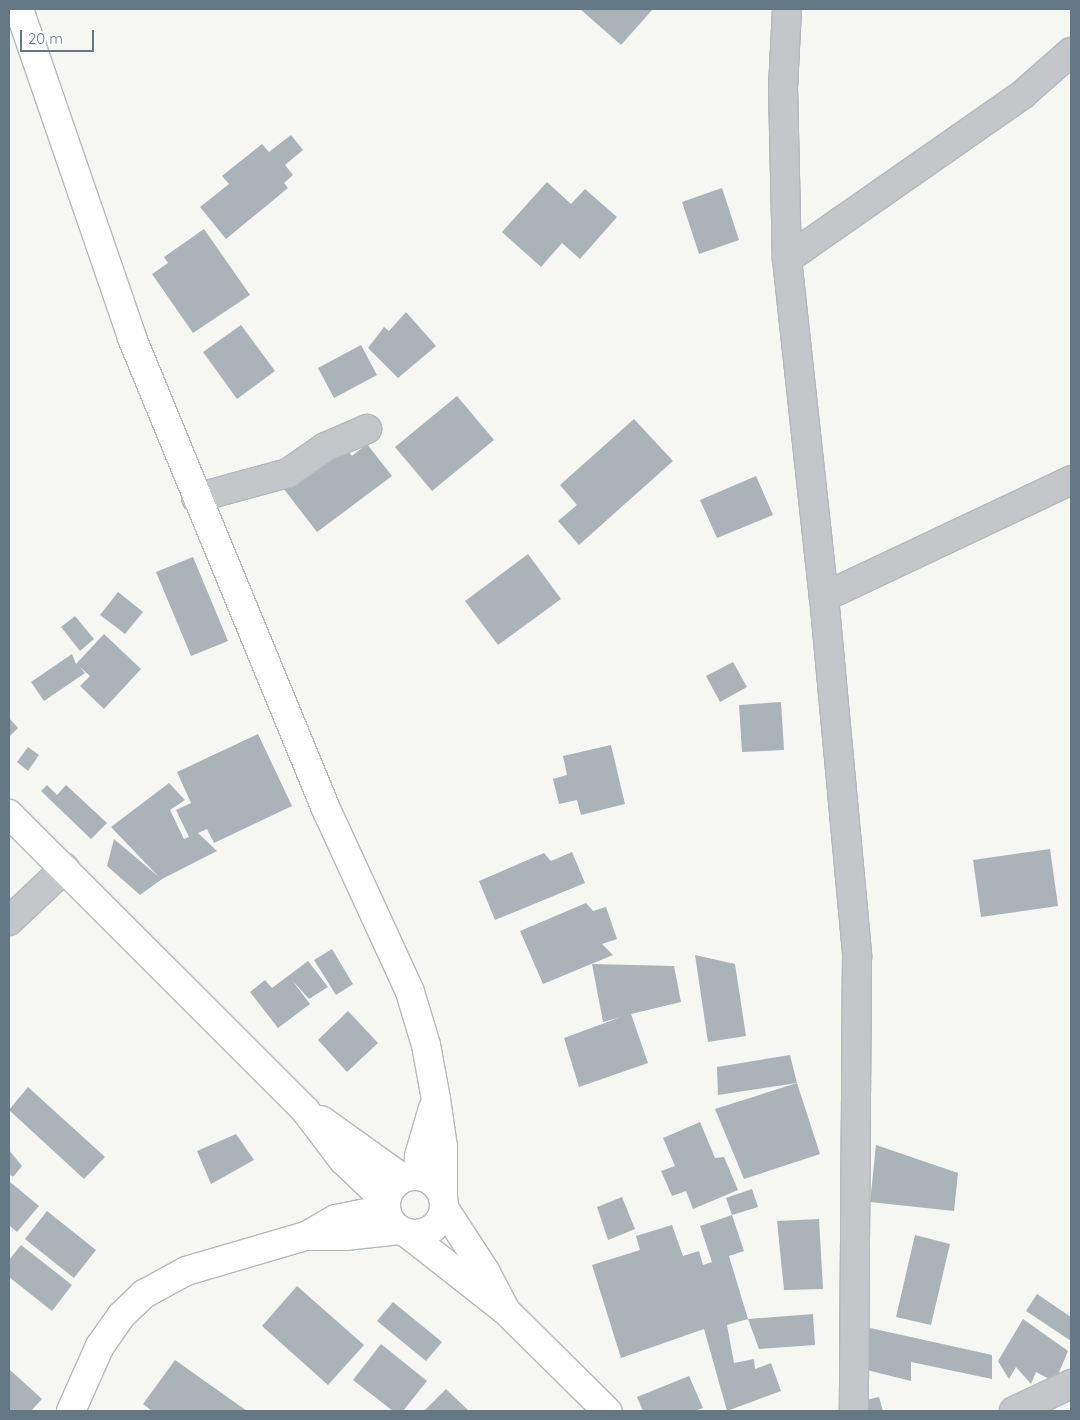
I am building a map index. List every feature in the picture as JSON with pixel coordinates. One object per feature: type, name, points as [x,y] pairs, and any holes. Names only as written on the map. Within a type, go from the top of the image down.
[{"type":"main road","points":[[19,9],[132,338],[196,498],[326,809],[410,992],[426,1045],[436,1099],[443,1147],[443,1203],[441,1218],[432,1228],[418,1234],[395,1218],[388,1191],[410,1177],[419,1156],[436,1099]]},
{"type":"main road","points":[[9,814],[305,1110],[343,1160],[395,1218],[506,1310],[607,1411]]},
{"type":"main road","points":[[305,1110],[410,1177],[431,1181],[506,1310]]},
{"type":"main road","points":[[71,1411],[100,1346],[121,1316],[144,1294],[186,1271],[306,1236],[345,1236],[395,1218]]},
{"type":"street","points":[[787,9],[783,87],[786,258],[824,597],[857,955],[854,1411]]},
{"type":"street","points":[[786,258],[1022,95],[1071,52]]},
{"type":"street","points":[[196,498],[288,473],[325,447],[367,429]]},
{"type":"street","points":[[824,597],[1071,480]]},
{"type":"street","points":[[9,922],[65,868]]},
{"type":"street","points":[[1014,1411],[1071,1384]]},
{"type":"building","points":[[580,9],[653,9],[621,45]]},
{"type":"building","points":[[291,135],[303,150],[285,165],[293,175],[284,183],[288,188],[226,239],[200,207],[229,184],[222,176],[262,144],[269,152]]},
{"type":"building","points":[[547,182],[571,204],[585,189],[617,217],[580,259],[562,243],[541,267],[502,232]]},
{"type":"building","points":[[722,188],[739,240],[699,254],[682,202]]},
{"type":"building","points":[[204,229],[250,295],[193,333],[152,274],[168,263],[164,257]]},
{"type":"building","points":[[406,312],[436,346],[398,378],[368,348],[384,327],[389,331]]},
{"type":"building","points":[[241,325],[275,371],[237,399],[203,352]]},
{"type":"building","points":[[361,345],[377,375],[334,398],[318,368]]},
{"type":"building","points":[[457,396],[494,440],[432,491],[395,447]]},
{"type":"building","points":[[634,419],[673,461],[579,545],[558,521],[577,505],[560,485]]},
{"type":"building","points":[[342,443],[352,456],[367,444],[392,476],[317,532],[283,488]]},
{"type":"building","points":[[756,476],[773,515],[717,538],[700,500]]},
{"type":"building","points":[[528,554],[561,599],[498,645],[465,601]]},
{"type":"building","points":[[193,557],[228,641],[191,656],[156,572]]},
{"type":"building","points":[[118,592],[143,612],[125,634],[100,615]]},
{"type":"building","points":[[75,616],[94,639],[80,651],[61,627]]},
{"type":"building","points":[[104,634],[141,669],[104,709],[80,686],[90,676],[79,666],[85,673],[44,701],[31,682],[72,654],[76,664]]},
{"type":"building","points":[[733,662],[747,687],[720,702],[706,676]]},
{"type":"building","points":[[781,702],[784,750],[742,752],[739,705]]},
{"type":"building","points":[[9,718],[18,728],[9,737]]},
{"type":"building","points":[[258,734],[292,806],[214,843],[207,829],[198,833],[217,851],[162,879],[140,895],[107,866],[114,839],[159,877],[111,827],[169,783],[185,800],[170,810],[184,839],[189,837],[176,810],[191,803],[177,772]]},
{"type":"building","points":[[611,745],[625,804],[581,815],[577,800],[559,804],[553,779],[567,775],[563,756]]},
{"type":"building","points":[[28,747],[39,755],[28,771],[17,762]]},
{"type":"building","points":[[47,785],[57,795],[66,785],[107,823],[91,839],[41,791]]},
{"type":"building","points":[[1050,849],[1058,906],[981,917],[973,860]]},
{"type":"building","points":[[572,852],[585,883],[495,920],[479,881],[544,853],[551,861]]},
{"type":"building","points":[[586,903],[593,911],[606,907],[617,939],[602,944],[613,955],[543,984],[520,931]]},
{"type":"building","points":[[332,949],[353,984],[336,995],[314,960]]},
{"type":"building","points":[[695,955],[735,964],[746,1036],[708,1042]]},
{"type":"building","points":[[308,961],[328,987],[309,999],[292,980],[310,1004],[278,1028],[250,992],[265,980],[272,988]]},
{"type":"building","points":[[592,964],[674,966],[681,1002],[631,1014],[648,1063],[579,1087],[564,1038],[621,1017],[603,1022]]},
{"type":"building","points":[[348,1011],[378,1043],[347,1072],[318,1040]]},
{"type":"building","points":[[790,1055],[797,1083],[718,1095],[717,1067]]},
{"type":"building","points":[[797,1083],[820,1154],[744,1179],[715,1109]]},
{"type":"building","points":[[28,1087],[105,1157],[84,1179],[9,1110]]},
{"type":"building","points":[[700,1122],[715,1158],[724,1157],[738,1190],[693,1209],[686,1191],[672,1196],[661,1171],[675,1166],[663,1138]]},
{"type":"building","points":[[236,1134],[254,1160],[211,1184],[197,1151]]},
{"type":"building","points":[[876,1145],[958,1173],[954,1211],[870,1202]]},
{"type":"building","points":[[9,1150],[22,1166],[13,1177],[9,1174]]},
{"type":"building","points":[[9,1181],[39,1206],[17,1232],[9,1225]]},
{"type":"building","points":[[752,1189],[758,1207],[732,1215],[726,1198]]},
{"type":"building","points":[[622,1197],[635,1229],[608,1240],[597,1207]]},
{"type":"building","points":[[47,1211],[96,1250],[74,1278],[25,1239]]},
{"type":"building","points":[[732,1215],[744,1251],[729,1256],[748,1319],[727,1325],[734,1363],[754,1359],[755,1369],[771,1363],[781,1391],[727,1411],[704,1329],[621,1358],[592,1265],[640,1250],[636,1236],[672,1225],[683,1256],[699,1251],[703,1265],[712,1262],[700,1226]]},
{"type":"building","points":[[819,1219],[823,1289],[784,1290],[777,1221]]},
{"type":"building","points":[[915,1235],[950,1244],[931,1325],[896,1317]]},
{"type":"building","points":[[21,1245],[72,1285],[52,1311],[9,1277],[9,1260]]},
{"type":"building","points":[[297,1286],[364,1345],[328,1385],[262,1326]]},
{"type":"building","points":[[1037,1294],[1071,1317],[1071,1341],[1026,1311]]},
{"type":"building","points":[[393,1302],[442,1342],[426,1361],[377,1321]]},
{"type":"building","points":[[813,1314],[815,1345],[759,1349],[748,1319]]},
{"type":"building","points":[[1023,1319],[1068,1351],[1055,1382],[1036,1372],[1031,1384],[1016,1367],[1009,1379],[998,1361]]},
{"type":"building","points":[[861,1326],[992,1355],[992,1379],[911,1362],[911,1381],[863,1369]]},
{"type":"building","points":[[381,1344],[427,1381],[403,1411],[393,1411],[353,1380]]},
{"type":"building","points":[[175,1360],[247,1411],[152,1411],[143,1404]]},
{"type":"building","points":[[9,1369],[42,1399],[31,1411],[9,1411]]},
{"type":"building","points":[[689,1376],[703,1408],[694,1411],[643,1411],[637,1397]]},
{"type":"building","points":[[446,1389],[469,1411],[424,1411]]},
{"type":"building","points":[[879,1397],[883,1411],[861,1411],[862,1401]]}]
